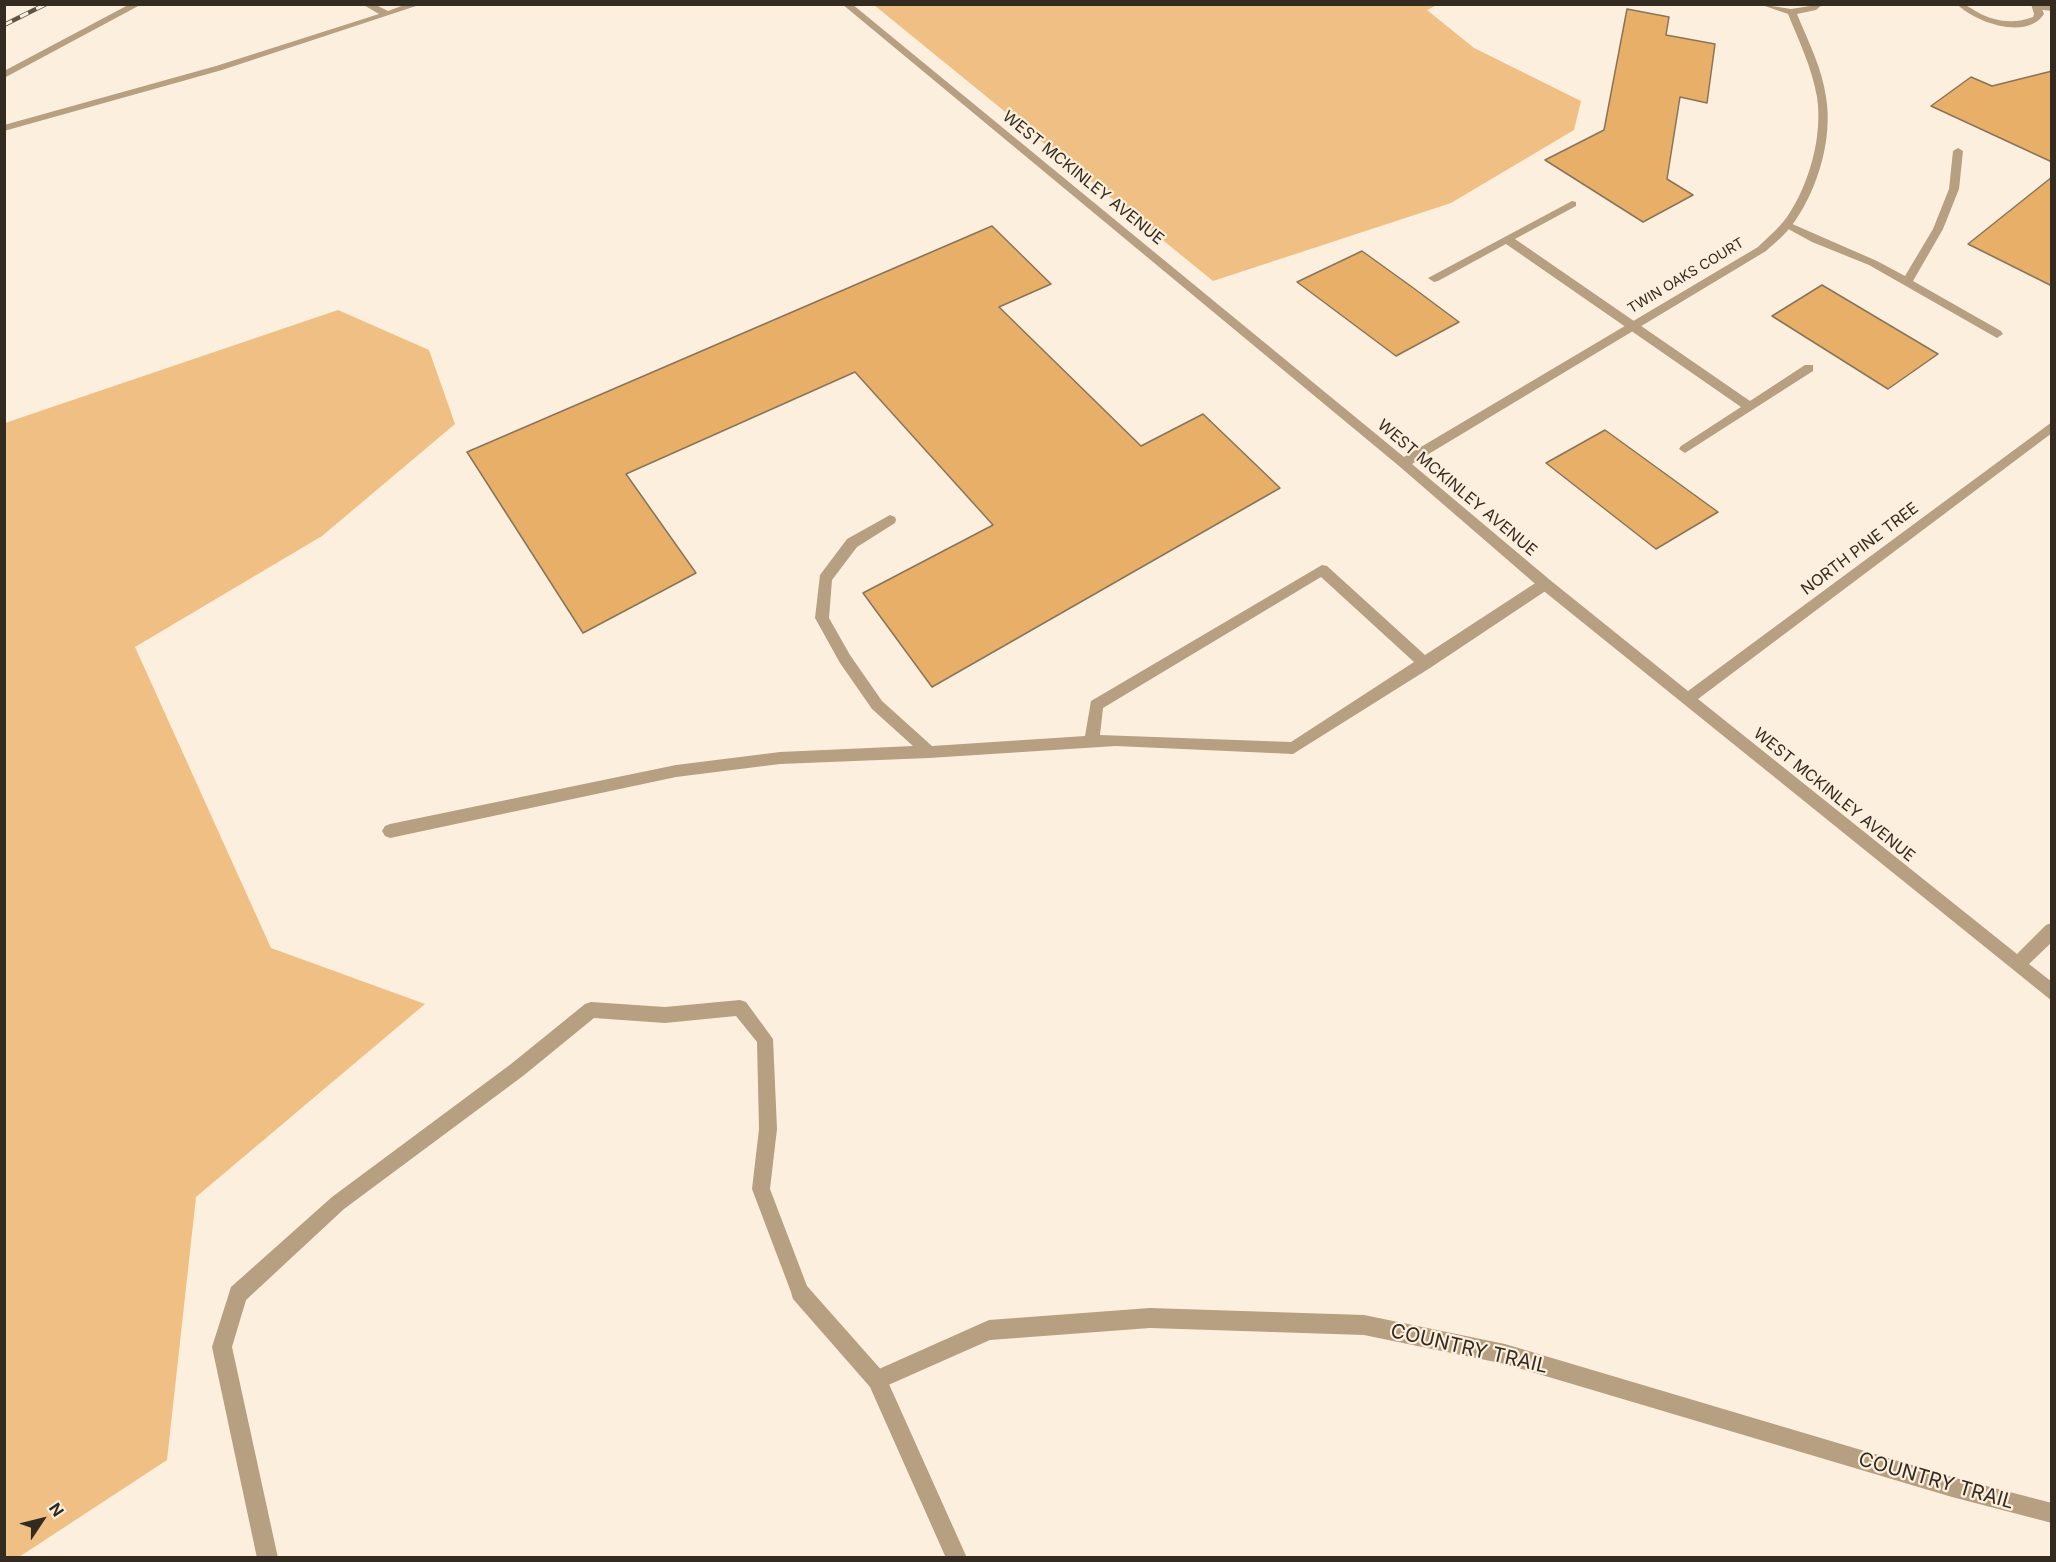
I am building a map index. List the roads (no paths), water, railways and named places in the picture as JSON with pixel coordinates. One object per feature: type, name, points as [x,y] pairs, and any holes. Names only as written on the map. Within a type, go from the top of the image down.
[{"type":"street","points":[[4,75],[138,4]]},
{"type":"street","points":[[366,4],[387,14]]},
{"type":"street","points":[[4,128],[219,68],[418,4]]},
{"type":"street","name":"WEST MCKINLEY AVENUE","points":[[846,4],[1403,463],[1545,584],[2052,993]]},
{"type":"street","points":[[1763,4],[1774,9],[1792,12],[1811,9],[1819,4]]},
{"type":"street","points":[[1961,4],[1978,16],[1991,21],[2018,24],[2036,19],[2039,14],[2036,6],[2052,8]]},
{"type":"street","name":"TWIN OAKS COURT","points":[[1403,463],[1762,249],[1786,225],[1807,188],[1819,154],[1822,128],[1822,99],[1792,12]]},
{"type":"street","points":[[1907,282],[1938,229],[1954,189],[1958,151]]},
{"type":"street","points":[[1434,278],[1572,204]]},
{"type":"street","points":[[1786,225],[1873,263],[1997,334]]},
{"type":"street","points":[[1507,238],[1749,406]]},
{"type":"street","points":[[1684,449],[1809,368]]},
{"type":"street","name":"NORTH PINE TREE","points":[[1688,699],[2052,426]]},
{"type":"street","points":[[890,520],[852,543],[825,579],[822,618],[845,659],[877,705],[928,752]]},
{"type":"street","points":[[1092,741],[1096,705],[1322,570],[1425,664]]},
{"type":"street","points":[[390,831],[676,771],[780,758],[928,752],[1116,740],[1293,748],[1545,584]]},
{"type":"street","points":[[2017,965],[2052,930]]},
{"type":"street","points":[[268,1557],[222,1347],[238,1294],[338,1203],[517,1070],[591,1010],[665,1015],[740,1008],[765,1039],[768,1129],[761,1189],[800,1292],[877,1380],[957,1557]]},
{"type":"street","name":"COUNTRY TRAIL","points":[[877,1380],[989,1330],[1150,1318],[1364,1325],[1505,1354],[1952,1487],[2052,1513]]},
{"type":"railway","points":[[4,25],[46,4]]}]
